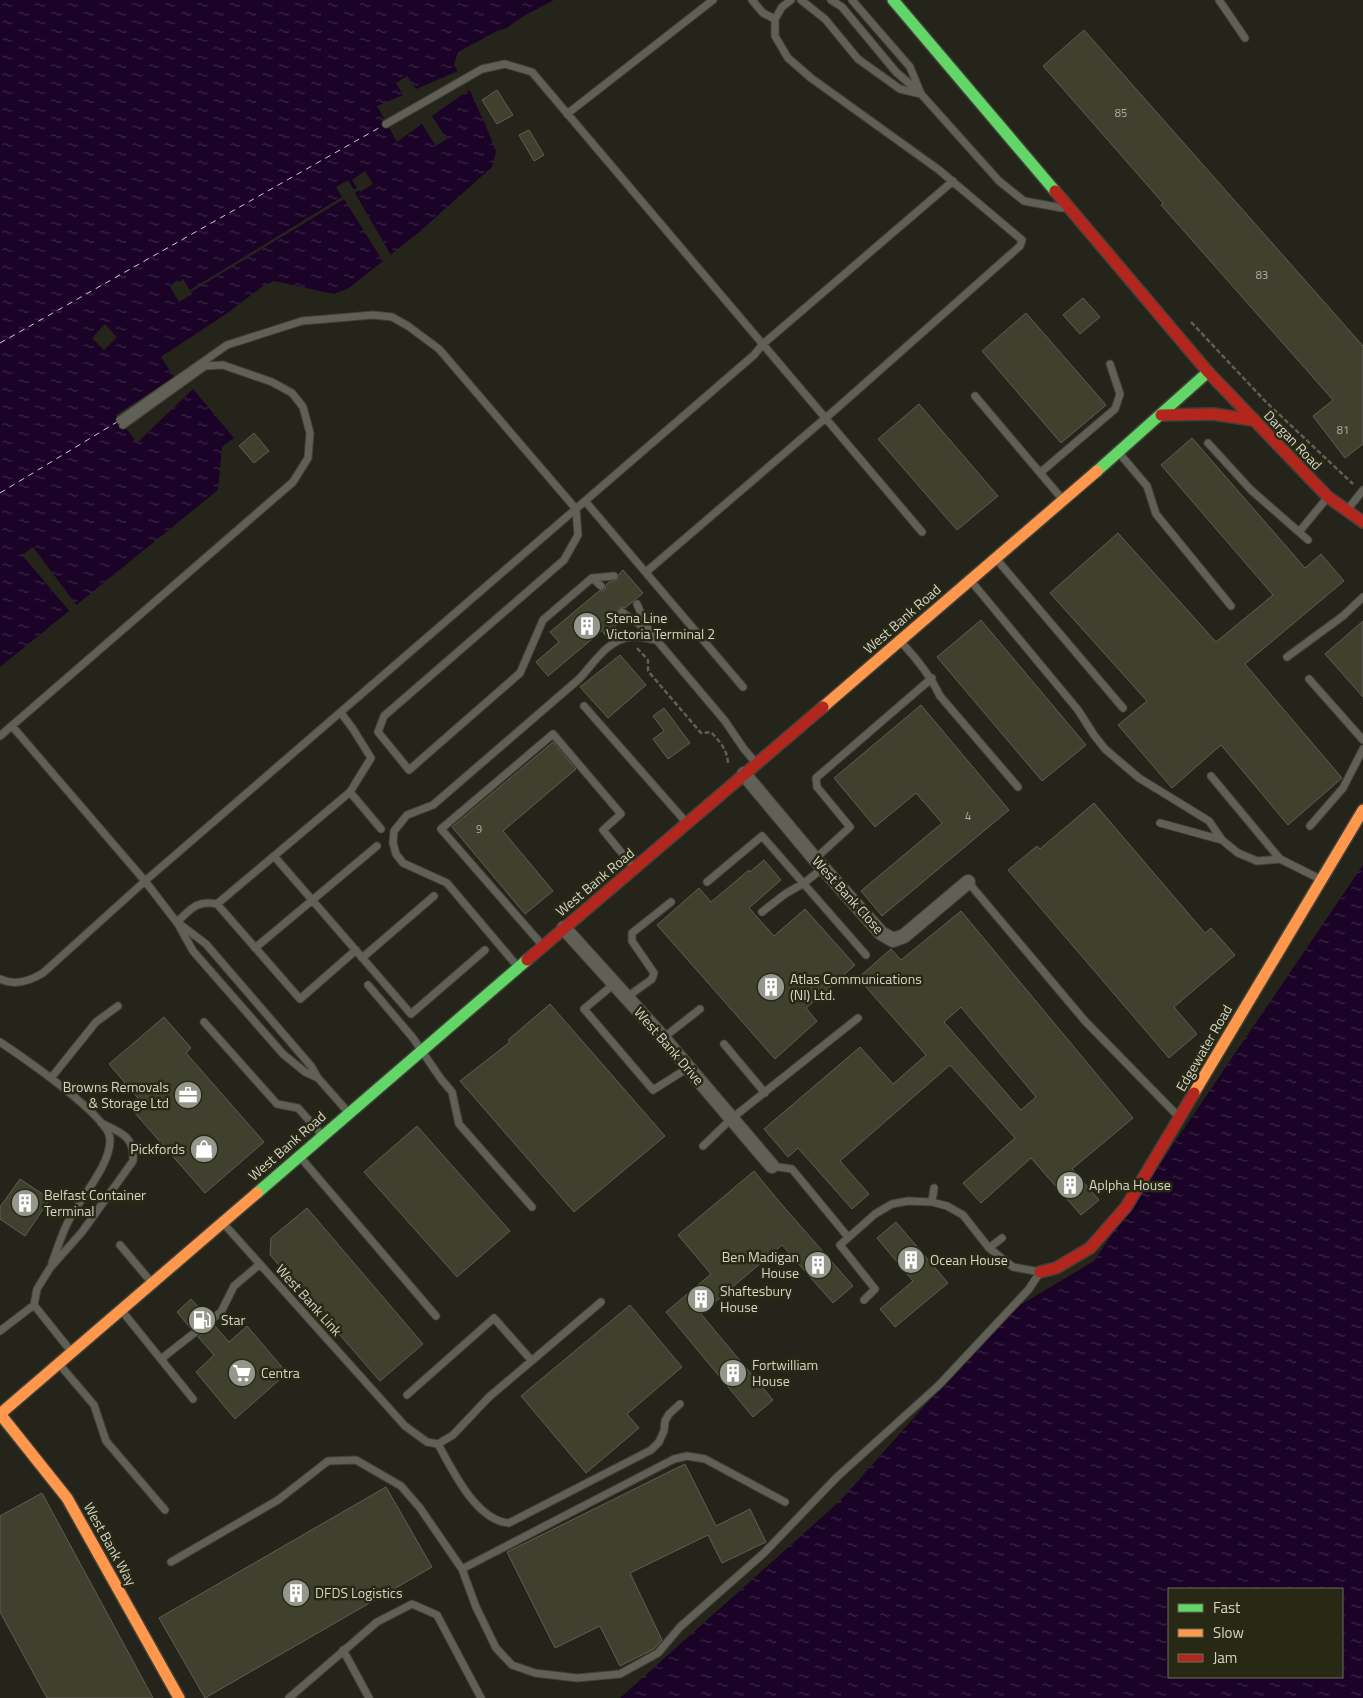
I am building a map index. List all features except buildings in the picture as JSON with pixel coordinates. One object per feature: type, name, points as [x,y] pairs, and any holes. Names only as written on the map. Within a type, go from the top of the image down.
[{"type":"street","name":"Dargan Road","points":[[893,0],[1208,372],[1328,497],[1346,512],[1363,522]]},
{"type":"street","name":"West Bank Road","points":[[0,1414],[518,967],[996,559],[1208,372]]},
{"type":"street","points":[[1161,415],[1213,414],[1253,420]]},
{"type":"street","name":"West Bank Close","points":[[744,774],[819,864],[881,933],[893,940],[904,936],[968,882]]},
{"type":"street","name":"Edgewater Road","points":[[1040,1272],[1056,1268],[1090,1248],[1126,1207],[1363,810]]},
{"type":"street","name":"West Bank Drive","points":[[564,928],[663,1038],[772,1166]]},
{"type":"street","name":"West Bank Way","points":[[0,1414],[67,1498],[179,1698]]},
{"type":"lane","points":[[567,114],[714,0]]},
{"type":"lane","points":[[752,0],[764,13],[775,19]]},
{"type":"lane","points":[[646,572],[825,418],[1020,246],[1022,240],[939,170],[811,78],[788,58],[775,36],[775,19],[782,7],[790,0]]},
{"type":"lane","points":[[801,0],[825,19],[858,59],[900,89],[921,94]]},
{"type":"lane","points":[[831,0],[842,7],[896,72],[921,94],[999,181],[1024,200],[1070,209]]},
{"type":"lane","points":[[852,0],[910,67],[921,94]]},
{"type":"lane","points":[[1219,0],[1245,38]]},
{"type":"lane","points":[[386,124],[482,69],[505,64],[532,72],[922,532]]},
{"type":"lane","points":[[0,979],[6,982],[20,982],[35,978],[754,355],[762,344],[952,182]]},
{"type":"lane","points":[[0,736],[293,482],[308,458],[310,433],[303,407],[292,393],[272,382],[223,365],[205,366],[121,422],[227,345],[302,322],[373,315],[392,317],[408,326],[439,349],[576,509],[578,535],[564,560],[384,716],[378,732],[409,770],[520,673],[543,620],[592,578],[614,576]]},
{"type":"lane","points":[[1041,472],[1115,409],[1120,394],[1110,364]]},
{"type":"lane","points":[[975,396],[1064,500]]},
{"type":"lane","points":[[1208,443],[1251,490],[1308,540]]},
{"type":"lane","points":[[1119,452],[1146,486],[1156,514],[1231,606]]},
{"type":"lane","points":[[1346,512],[1362,491]]},
{"type":"lane","points":[[1299,532],[1328,497]]},
{"type":"lane","points":[[585,501],[743,687]]},
{"type":"lane","points":[[996,559],[1123,708]]},
{"type":"lane","points":[[592,578],[601,586]]},
{"type":"lane","points":[[971,580],[1078,710],[1105,749],[1139,778],[1209,821],[1222,840],[1238,853],[1257,861],[1280,859]]},
{"type":"lane","points":[[1287,657],[1343,616],[1363,597]]},
{"type":"lane","points":[[637,604],[649,631],[725,721],[756,764]]},
{"type":"lane","points":[[622,612],[649,631]]},
{"type":"lane","points":[[518,967],[447,883],[404,863],[396,854],[393,843],[394,831],[407,815],[433,805],[579,679],[596,658],[613,643],[633,637],[656,640]]},
{"type":"lane","points":[[900,641],[932,678],[940,696],[1018,788]]},
{"type":"lane","points":[[762,912],[785,894],[804,883],[850,827],[817,787],[816,778],[932,678]]},
{"type":"lane","points":[[1310,678],[1363,740]]},
{"type":"lane","points":[[584,706],[687,823]]},
{"type":"lane","points":[[217,904],[350,792],[371,758],[353,729],[340,713]]},
{"type":"lane","points":[[12,726],[145,881],[177,923],[194,951],[283,1054],[304,1072],[318,1078]]},
{"type":"lane","points":[[543,946],[441,829],[553,734],[621,814],[603,830],[634,868]]},
{"type":"lane","points":[[1310,826],[1342,788],[1363,749]]},
{"type":"lane","points":[[1211,776],[1280,859],[1320,880]]},
{"type":"lane","points":[[350,792],[381,829]]},
{"type":"lane","points":[[1160,823],[1222,840]]},
{"type":"lane","points":[[707,882],[762,836],[866,955]]},
{"type":"lane","points":[[255,948],[377,846]]},
{"type":"lane","points":[[274,856],[411,1014],[485,950]]},
{"type":"lane","points":[[968,882],[1085,1021],[1180,1118]]},
{"type":"lane","points":[[362,958],[434,896]]},
{"type":"lane","points":[[177,923],[195,905],[206,902],[217,904],[300,999],[356,950]]},
{"type":"lane","points":[[627,997],[652,979],[654,973],[632,941],[632,933],[671,902]]},
{"type":"lane","points":[[177,923],[206,944],[349,1113]]},
{"type":"lane","points":[[614,984],[584,1009],[653,1090],[688,1068]]},
{"type":"lane","points":[[368,985],[414,1038],[421,1051],[452,1092],[459,1124],[532,1207]]},
{"type":"lane","points":[[51,1078],[96,1022],[118,1006]]},
{"type":"lane","points":[[663,1038],[700,1009]]},
{"type":"lane","points":[[703,1146],[731,1119],[858,1018]]},
{"type":"lane","points":[[204,1022],[277,1104],[298,1108],[322,1136]]},
{"type":"lane","points":[[0,1042],[62,1085],[101,1123],[110,1137],[109,1149],[97,1176],[67,1223],[50,1268],[37,1290],[34,1305],[0,1331]]},
{"type":"lane","points":[[724,1044],[765,1093]]},
{"type":"lane","points":[[50,1268],[82,1232],[133,1161],[134,1149],[125,1134],[101,1123]]},
{"type":"lane","points":[[299,1156],[436,1316]]},
{"type":"lane","points":[[772,1166],[792,1169],[848,1237]]},
{"type":"lane","points":[[932,1202],[934,1188]]},
{"type":"lane","points":[[171,1562],[278,1500],[328,1461],[356,1460],[401,1486],[420,1508],[462,1569],[476,1607],[496,1648],[512,1665],[535,1673],[577,1678],[620,1674],[658,1653],[680,1627],[764,1553],[837,1477],[939,1385],[1029,1289],[1040,1272],[1013,1266],[989,1248],[963,1215],[947,1206],[932,1202],[908,1201],[892,1204],[875,1214],[840,1245],[875,1289],[864,1300]]},
{"type":"lane","name":"West Bank Link","points":[[222,1222],[406,1426],[427,1442],[438,1444]]},
{"type":"lane","points":[[989,1248],[1002,1238]]},
{"type":"lane","points":[[120,1245],[152,1283]]},
{"type":"lane","points":[[161,1359],[221,1312],[234,1286],[260,1264]]},
{"type":"lane","points":[[601,1302],[489,1397],[453,1435],[438,1444],[460,1483],[482,1510],[500,1523],[509,1523],[651,1450],[660,1442],[668,1414],[680,1404]]},
{"type":"lane","points":[[34,1305],[72,1352]]},
{"type":"lane","points":[[122,1310],[193,1399]]},
{"type":"lane","points":[[407,1395],[494,1318],[532,1360]]},
{"type":"lane","points":[[59,1364],[94,1404],[106,1442],[165,1510]]},
{"type":"lane","points":[[462,1569],[674,1459],[687,1456],[705,1459],[785,1502]]},
{"type":"lane","points":[[288,1698],[377,1622],[412,1604],[437,1614],[481,1698]]},
{"type":"lane","points":[[342,1650],[369,1698]]},
{"type":"path","points":[[1186,317],[1265,402],[1362,491]]},
{"type":"path","points":[[634,647],[638,648],[648,660],[648,671],[701,733],[711,732],[724,748],[728,763]]},
{"type":"water","points":[[0,0],[554,0],[522,17],[507,28],[497,31],[458,52],[454,65],[471,93],[496,152],[492,167],[418,233],[349,288],[334,294],[274,281],[263,286],[229,312],[161,357],[174,377],[116,415],[137,443],[193,389],[234,438],[222,447],[218,490],[0,667]]},
{"type":"water","points":[[1363,865],[1363,1698],[620,1698],[840,1501],[1007,1313],[1094,1261]]},
{"type":"pier","points":[[458,71],[469,90],[432,116],[447,139],[436,146],[422,124],[397,142],[377,106],[403,95],[396,83],[407,76],[416,89]]},
{"type":"pier","points":[[365,171],[373,184],[355,193],[392,257],[384,263],[344,199],[191,292],[192,294],[179,302],[170,287],[172,284],[183,279],[190,290],[342,197],[336,187],[348,180],[354,190],[357,188],[352,180]]},
{"type":"pier","points":[[105,324],[117,337],[104,350],[92,338]]},
{"type":"pier","points":[[33,547],[78,607],[71,613],[22,555]]},
{"type":"ferry route","points":[[0,343],[384,125]]},
{"type":"ferry route","points":[[0,493],[117,422]]},
{"type":"traffic: fast","points":[[893,0],[1055,191]]},
{"type":"traffic: fast","points":[[1097,471],[1208,372]]},
{"type":"traffic: fast","points":[[257,1193],[527,960]]},
{"type":"traffic: slow","points":[[823,707],[1097,471]]},
{"type":"traffic: slow","points":[[1194,1093],[1363,810]]},
{"type":"traffic: slow","points":[[0,1414],[257,1193]]},
{"type":"traffic: slow","points":[[0,1414],[67,1498],[179,1698]]},
{"type":"traffic: jam","points":[[1055,191],[1208,372],[1328,497],[1363,522]]},
{"type":"traffic: jam","points":[[1161,415],[1213,414],[1253,420]]},
{"type":"traffic: jam","points":[[527,960],[823,707]]},
{"type":"traffic: jam","points":[[1040,1272],[1056,1268],[1090,1248],[1126,1207],[1194,1093]]},
{"type":"place","name":"Stena Line Victoria Terminal 2","points":[[587,626]]},
{"type":"place","name":"Atlas Communications (NI) Ltd.","points":[[771,987]]},
{"type":"place","name":"Browns Removals & Storage Ltd","points":[[188,1095]]},
{"type":"place","name":"Pickfords","points":[[204,1149]]},
{"type":"place","name":"Aplpha House","points":[[1070,1185]]},
{"type":"place","name":"Belfast Container Terminal","points":[[25,1203]]},
{"type":"place","name":"Ocean House","points":[[911,1260]]},
{"type":"place","name":"Ben Madigan House","points":[[818,1265]]},
{"type":"place","name":"Shaftesbury House","points":[[701,1299]]},
{"type":"place","name":"Star","points":[[202,1320]]},
{"type":"place","name":"Centra","points":[[242,1373]]},
{"type":"place","name":"Fortwilliam House","points":[[733,1373]]},
{"type":"place","name":"DFDS Logistics","points":[[296,1593]]}]
